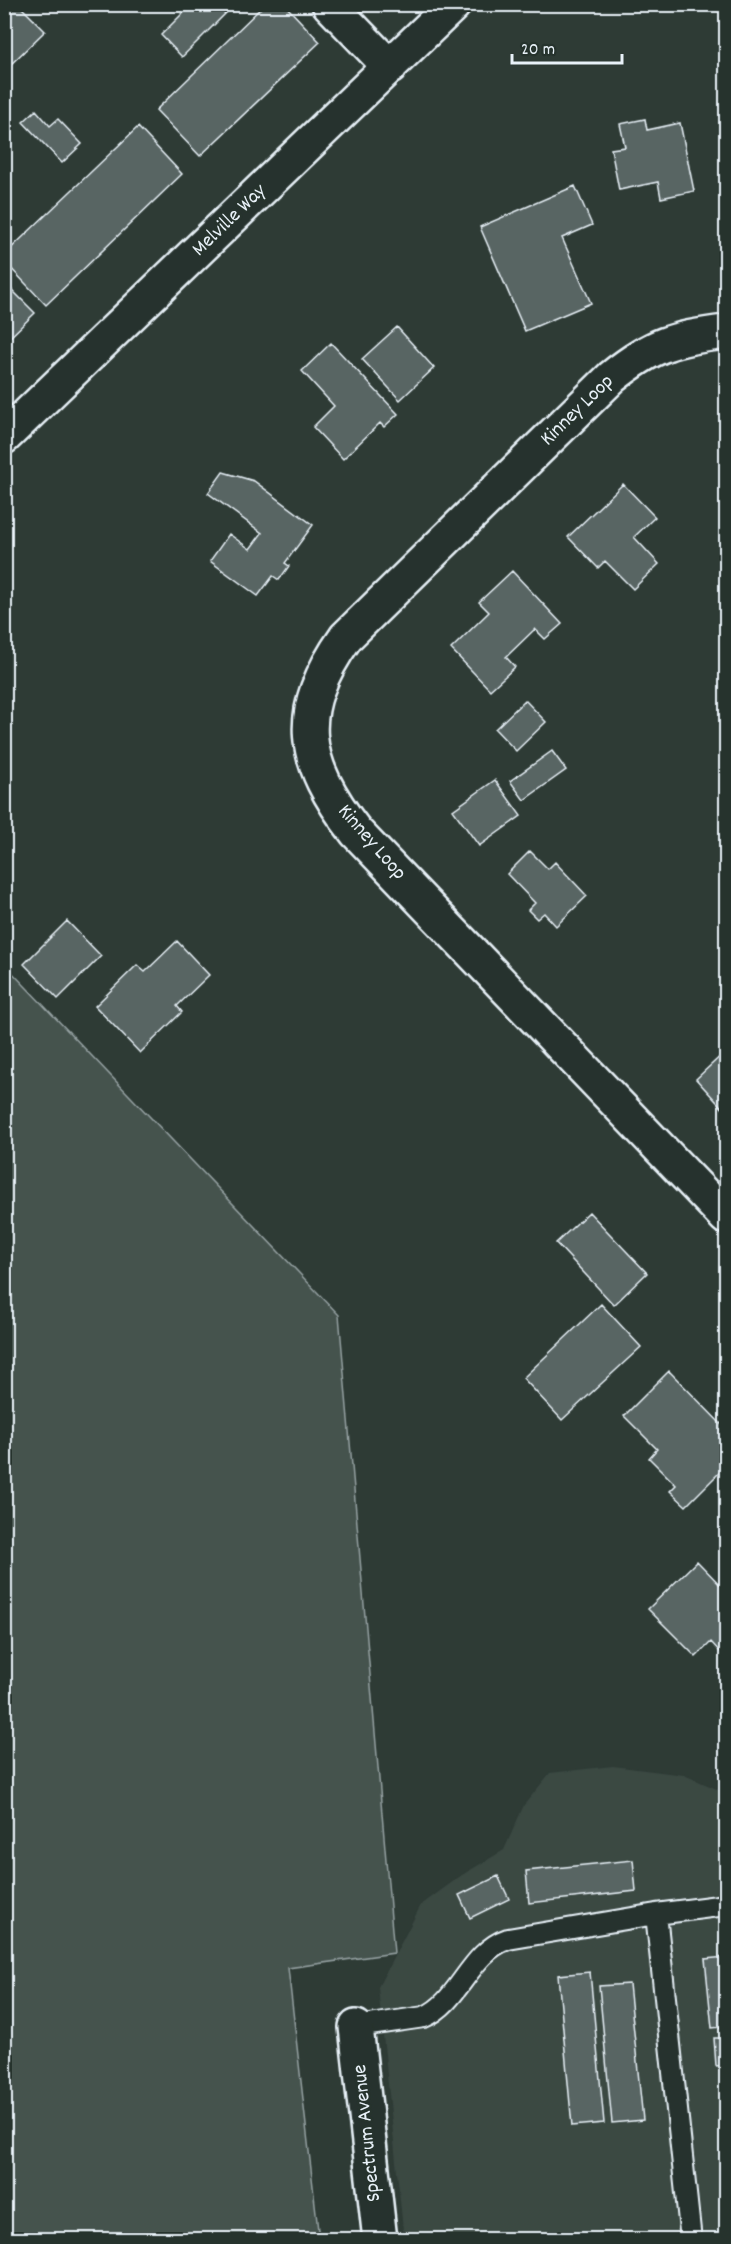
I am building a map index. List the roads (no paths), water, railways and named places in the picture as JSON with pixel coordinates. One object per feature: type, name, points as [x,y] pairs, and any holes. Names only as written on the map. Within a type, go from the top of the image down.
[{"type":"street","points":[[329,4],[390,67]]},
{"type":"street","name":"Melville Way","points":[[4,437],[454,4]]},
{"type":"street","name":"Kinney Loop","points":[[726,332],[662,344],[636,358],[612,377],[346,637],[331,658],[322,679],[313,702],[309,724],[310,748],[318,770],[328,792],[356,832],[726,1217]]},
{"type":"street","name":"Spectrum Avenue","points":[[356,2027],[380,2240]]},
{"type":"lane","points":[[356,2027],[424,2017],[432,2013],[446,2001],[472,1967],[500,1942],[656,1914],[726,1905]]},
{"type":"lane","points":[[656,1914],[691,2240]]}]
